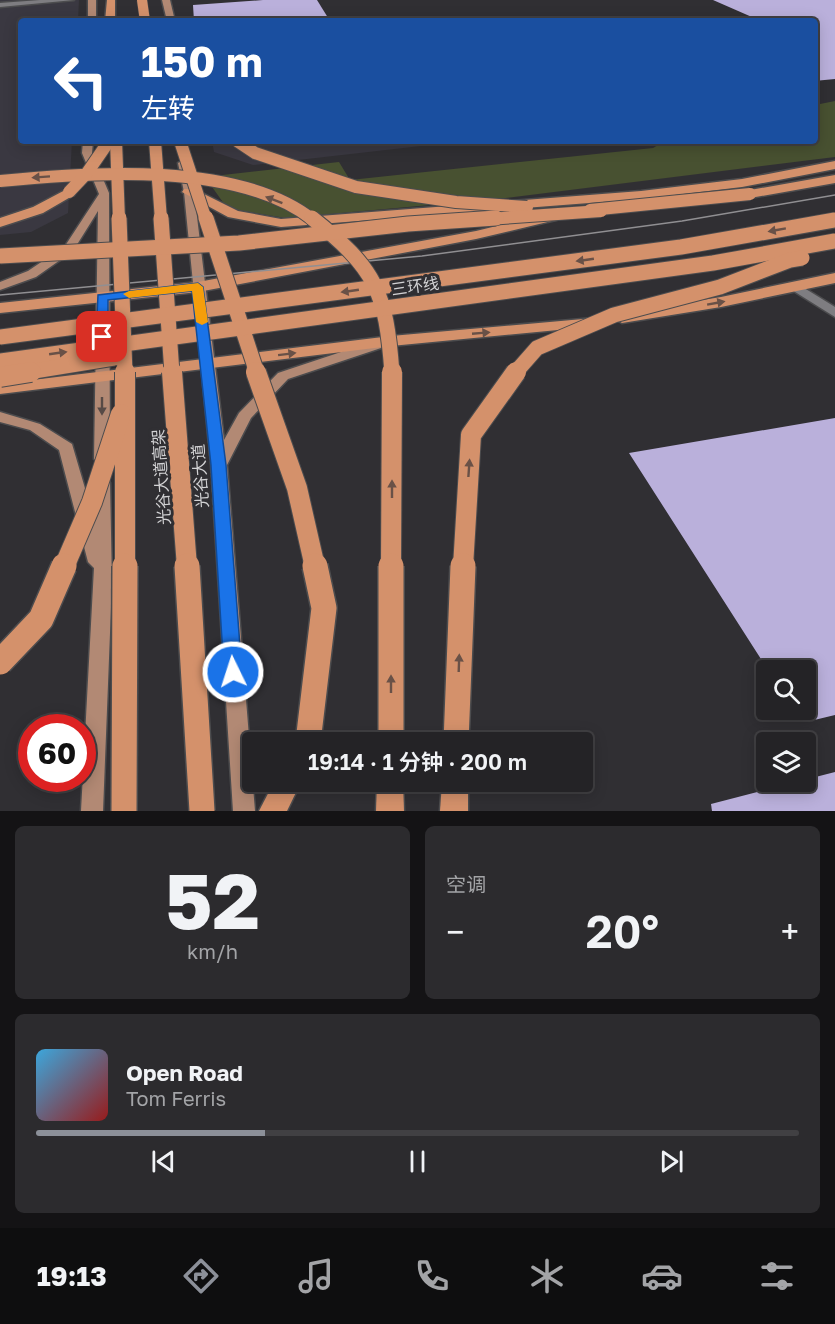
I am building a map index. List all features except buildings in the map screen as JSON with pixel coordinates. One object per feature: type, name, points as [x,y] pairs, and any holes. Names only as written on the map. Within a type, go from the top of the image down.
[{"type":"highway","points":[[110,18],[111,0]]},
{"type":"highway","points":[[142,0],[145,18]]},
{"type":"highway","points":[[0,223],[38,210],[69,192],[87,173],[107,144]]},
{"type":"highway","name":"光谷大道高架","points":[[116,144],[126,398],[124,811]]},
{"type":"highway","name":"光谷大道高架","points":[[155,144],[195,676],[202,811]]},
{"type":"highway","points":[[181,144],[270,414],[297,488],[324,608],[309,732]]},
{"type":"highway","points":[[242,144],[255,153],[356,187],[456,202],[601,211]]},
{"type":"highway","points":[[189,192],[224,213],[256,221],[281,223],[641,195],[742,183],[835,165]]},
{"type":"highway","points":[[0,181],[123,172],[166,174],[244,189],[307,213],[335,234],[362,261],[380,294],[388,331],[392,375],[391,732]]},
{"type":"highway","points":[[0,256],[239,243],[408,224],[601,211],[750,194],[835,179]]},
{"type":"highway","points":[[0,308],[198,287],[476,235],[641,195]]},
{"type":"highway","name":"三环线","points":[[0,337],[681,248],[835,220]]},
{"type":"highway","name":"三环线","points":[[0,361],[713,263],[835,241]]},
{"type":"highway","points":[[0,377],[42,368],[835,253]]},
{"type":"highway","points":[[456,732],[463,555],[471,435],[509,380],[537,348],[614,315],[720,287],[790,260]]},
{"type":"highway","points":[[0,389],[390,341],[580,325],[721,302],[835,278]]},
{"type":"highway","points":[[0,662],[40,619],[92,502],[126,398]]},
{"type":"highway","points":[[273,811],[283,792]]},
{"type":"highway","points":[[390,792],[390,811]]},
{"type":"highway","points":[[454,811],[455,792]]},
{"type":"main road","points":[[92,0],[92,18]]},
{"type":"main road","points":[[166,0],[170,18]]},
{"type":"main road","points":[[88,144],[87,153],[104,193],[103,582],[92,811]]},
{"type":"main road","name":"光谷大道","points":[[181,144],[189,192],[219,465],[244,811]]},
{"type":"main road","points":[[0,286],[32,273],[69,248],[104,193]]},
{"type":"main road","points":[[219,465],[244,416],[283,376],[390,341]]},
{"type":"main road","points":[[0,417],[35,427],[66,448],[103,582]]},
{"type":"street","points":[[0,5],[70,0]]},
{"type":"street","points":[[796,286],[835,313]]},
{"type":"shaded area","points":[[0,0],[79,0],[78,18],[18,18],[18,144],[72,144],[68,213],[31,232],[0,235]]},
{"type":"shaded area","points":[[213,144],[438,144],[253,165],[214,152]]},
{"type":"green space","points":[[835,101],[835,157],[497,199],[285,218],[227,208],[205,177],[339,162],[350,180],[653,148],[660,144],[818,144],[818,104]]},
{"type":"tram line","points":[[0,295],[422,256],[682,221],[835,195]]},
{"type":"slow traffic","points":[[129,294],[198,287],[202,322]]},
{"type":"route","points":[[102,337],[102,297],[198,287],[219,465],[218,481],[233,672]]}]
